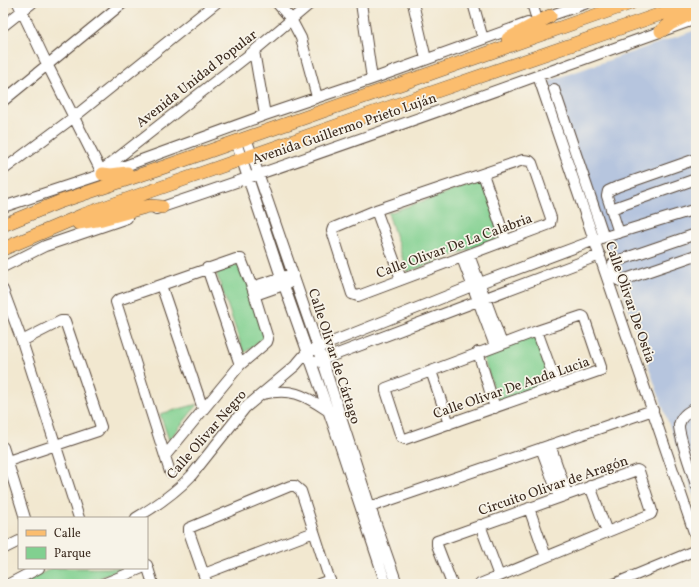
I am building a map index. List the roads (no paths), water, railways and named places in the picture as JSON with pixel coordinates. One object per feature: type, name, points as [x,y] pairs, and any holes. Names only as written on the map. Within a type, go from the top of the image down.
[{"type":"main road","name":"Avenida Guillermo Prieto Luján","points":[[3,224],[59,202],[164,167],[631,3]]},
{"type":"main road","name":"Avenida Guillermo Prieto Luján","points":[[3,249],[82,215],[693,3]]},
{"type":"main road","points":[[661,31],[670,24],[696,11]]},
{"type":"main road","points":[[471,60],[485,49],[514,36],[543,18]]},
{"type":"main road","points":[[102,173],[116,175],[164,167]]},
{"type":"main road","points":[[58,225],[102,219],[144,207],[162,207]]},
{"type":"street","points":[[3,26],[20,7],[32,3]]},
{"type":"street","points":[[3,101],[123,3]]},
{"type":"street","points":[[3,170],[74,117],[216,3]]},
{"type":"street","points":[[277,3],[291,19],[304,45],[317,97]]},
{"type":"street","name":"Avenida Unidad Popular","points":[[102,173],[254,51],[311,3]]},
{"type":"street","points":[[361,3],[372,79]]},
{"type":"street","points":[[413,3],[426,59]]},
{"type":"street","points":[[473,3],[482,39]]},
{"type":"street","points":[[532,3],[543,18]]},
{"type":"street","points":[[3,207],[587,3]]},
{"type":"street","points":[[20,7],[102,173]]},
{"type":"street","name":"Avenida Guillermo Prieto Luján","points":[[3,267],[45,246],[248,178],[696,19]]},
{"type":"street","points":[[254,51],[266,115]]},
{"type":"street","name":"Calle Olivar De Ostia","points":[[538,76],[607,236],[600,255],[696,538]]},
{"type":"street","points":[[554,89],[607,236]]},
{"type":"street","name":"Calle Olivar de Cártago","points":[[241,140],[247,157],[259,174],[322,360],[386,584]]},
{"type":"street","name":"Calle Olivar de Cártago","points":[[247,157],[248,178],[327,410],[365,508],[397,584]]},
{"type":"street","points":[[607,236],[611,209],[607,196],[610,190],[696,159]]},
{"type":"street","name":"Calle Olivar De La Calabria","points":[[523,160],[530,161],[532,163],[551,221],[547,226],[358,296],[352,294],[332,229],[376,210],[523,160]]},
{"type":"street","points":[[483,174],[506,241]]},
{"type":"street","points":[[611,209],[696,179]]},
{"type":"street","points":[[376,210],[401,279]]},
{"type":"street","name":"Calle Olivar Negro","points":[[138,517],[163,501],[192,476],[245,408],[295,366],[307,352],[317,346],[607,236],[696,210]]},
{"type":"street","points":[[696,234],[614,262],[613,264],[618,280],[620,281],[696,255]]},
{"type":"street","points":[[295,366],[312,364],[600,255]]},
{"type":"street","points":[[465,256],[499,345]]},
{"type":"street","points":[[165,456],[240,365],[267,342],[268,339],[253,291],[241,259],[236,259],[207,268],[116,302],[170,472]]},
{"type":"street","points":[[207,268],[240,365]]},
{"type":"street","points":[[253,291],[294,277]]},
{"type":"street","points":[[161,285],[203,409]]},
{"type":"street","points":[[3,290],[22,341],[79,517]]},
{"type":"street","name":"Calle Olivar De Anda Lucia","points":[[580,316],[584,317],[601,370],[405,439],[401,437],[386,389],[499,345],[537,330],[580,316]]},
{"type":"street","points":[[8,461],[100,430],[101,426],[66,321],[61,321],[22,341]]},
{"type":"street","points":[[537,330],[557,386]]},
{"type":"street","points":[[478,352],[495,408]]},
{"type":"street","points":[[431,371],[449,424]]},
{"type":"street","points":[[260,394],[276,391],[288,391],[301,395],[327,410]]},
{"type":"street","points":[[696,408],[687,412],[682,418],[679,428],[696,485]]},
{"type":"street","points":[[365,508],[653,410]]},
{"type":"street","name":"Circuito Olivar de Aragón","points":[[546,446],[563,496]]},
{"type":"street","points":[[3,448],[26,517]]},
{"type":"street","name":"Circuito Olivar de Aragón","points":[[452,584],[437,545],[437,541],[590,486],[637,470],[639,471],[652,513],[480,584]]},
{"type":"street","points":[[314,532],[206,579],[189,532],[189,528],[290,486],[295,486],[301,491],[331,582],[319,584]]},
{"type":"street","points":[[590,486],[607,532]]},
{"type":"street","points":[[529,508],[546,557]]},
{"type":"street","points":[[480,525],[499,576]]},
{"type":"street","points":[[3,548],[18,541]]},
{"type":"street","points":[[614,584],[696,550]]},
{"type":"street","points":[[9,584],[37,569]]},
{"type":"street","points":[[104,584],[140,569]]},
{"type":"street","points":[[148,569],[153,584]]}]
